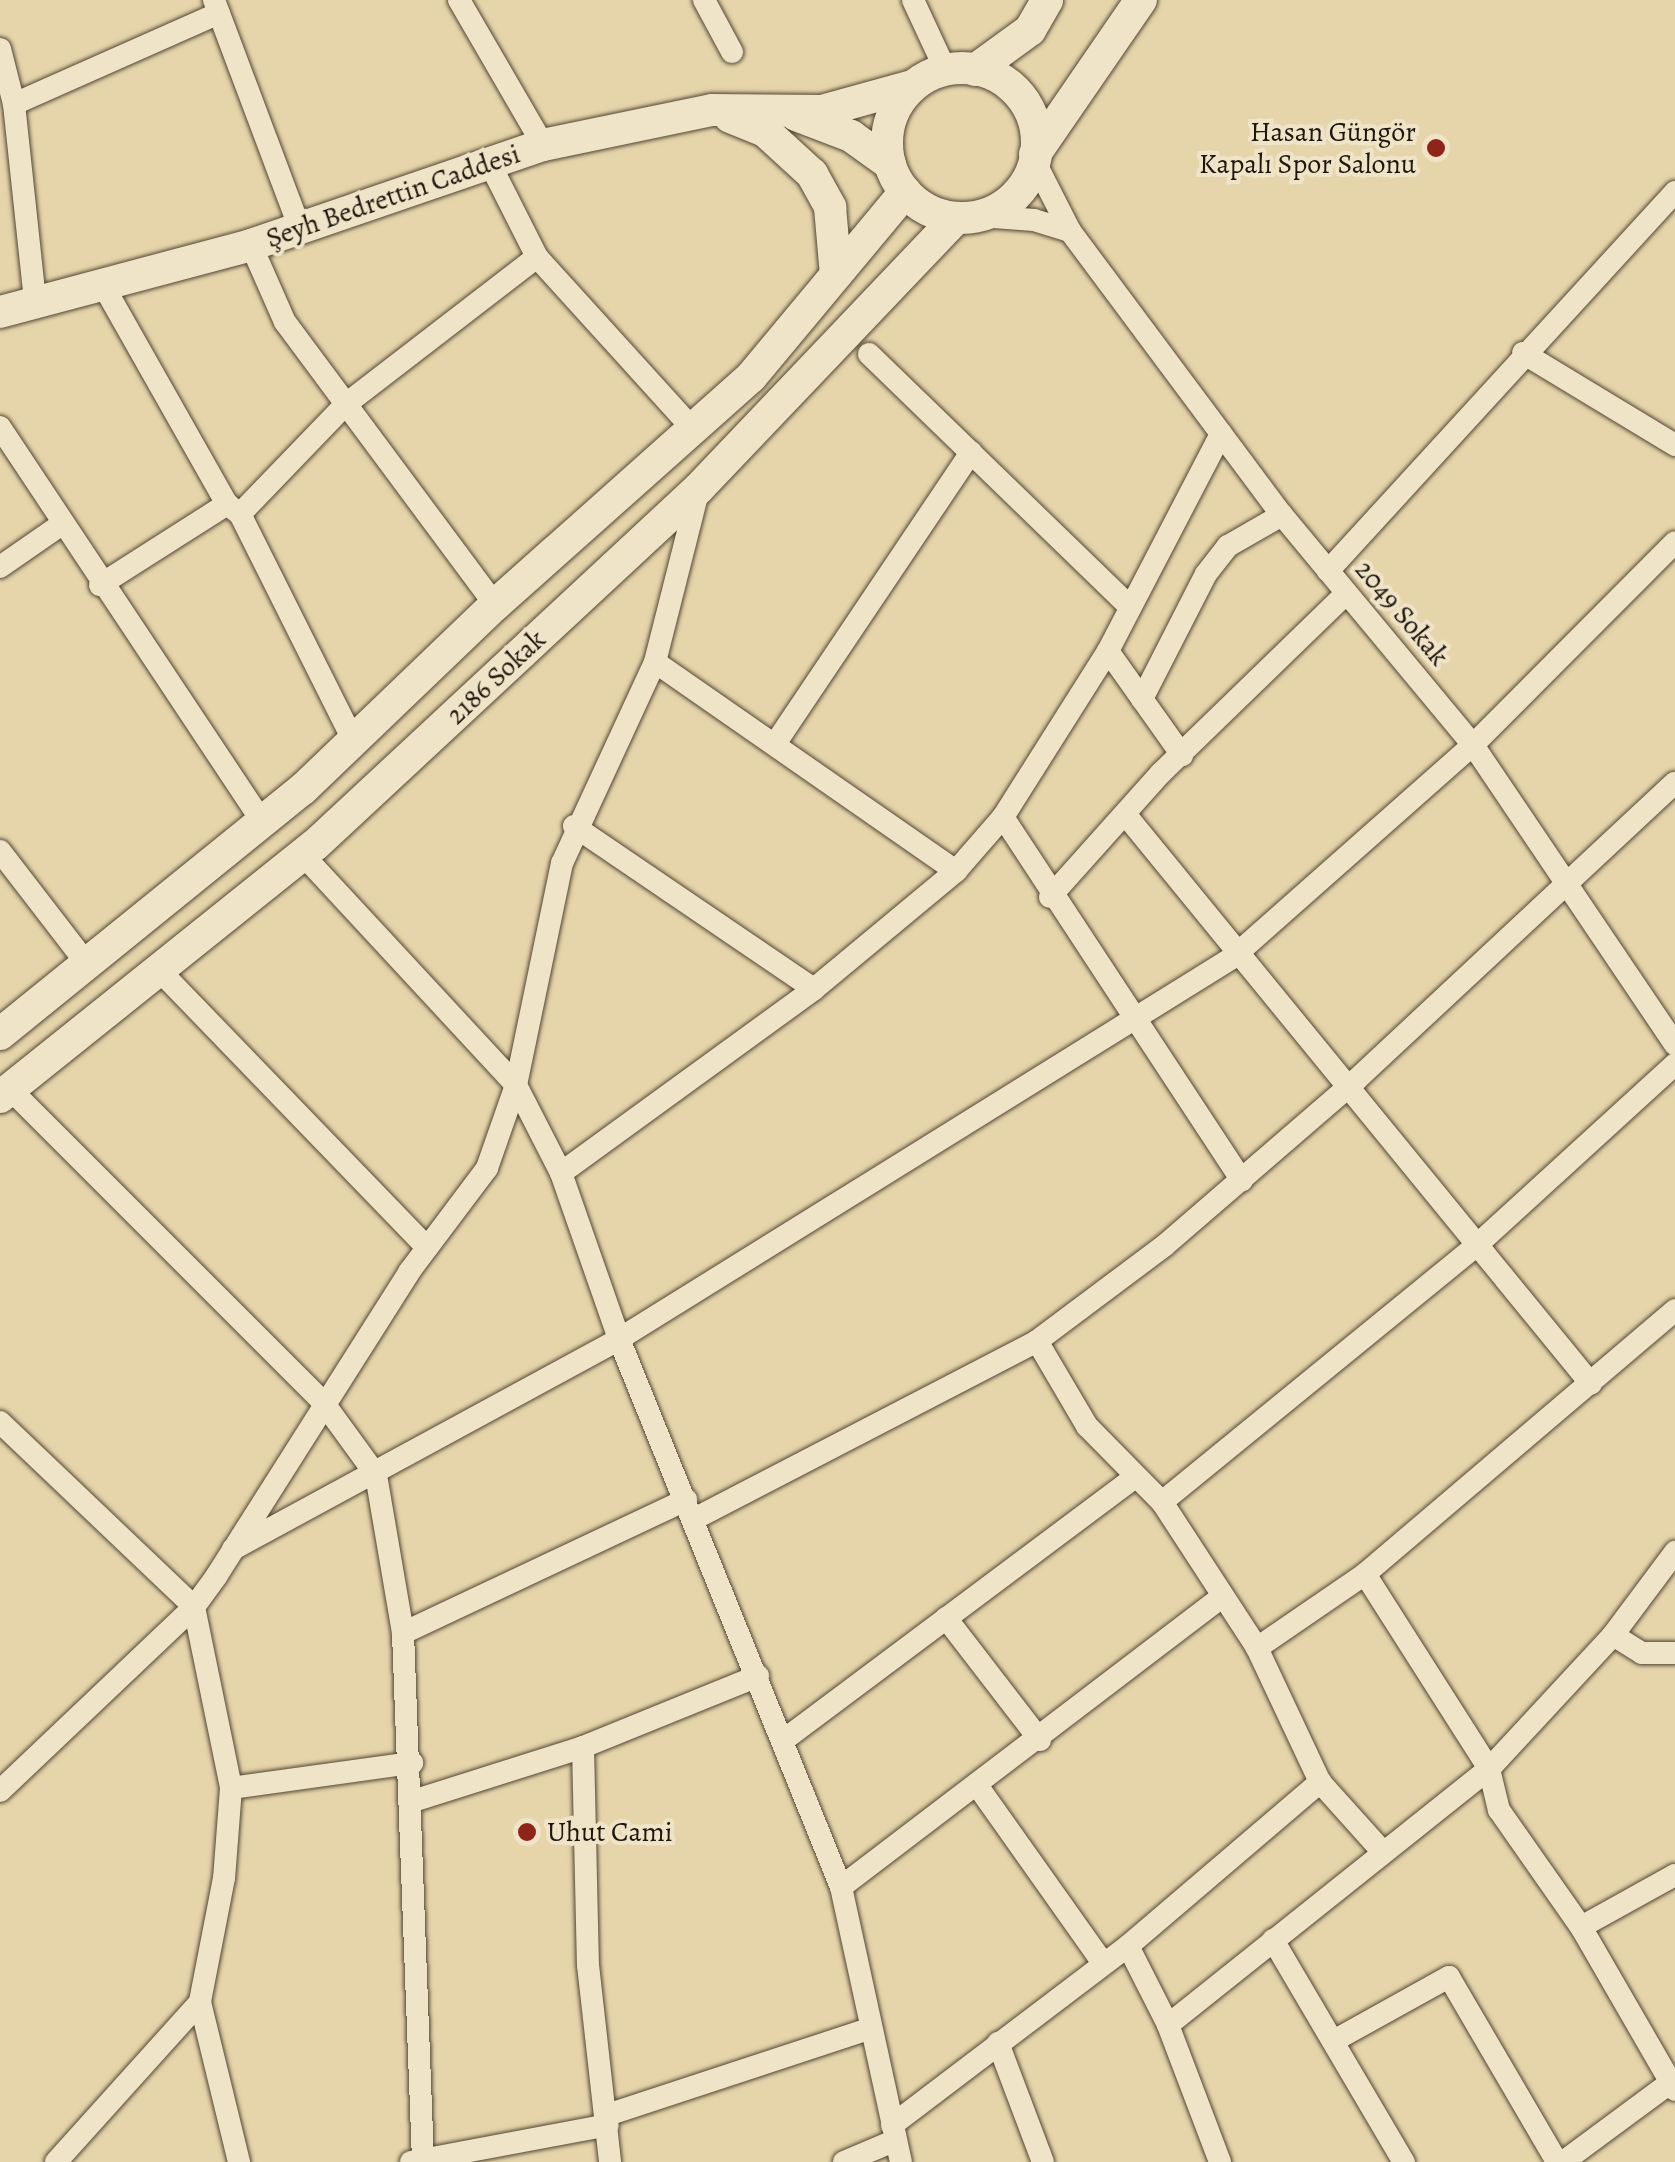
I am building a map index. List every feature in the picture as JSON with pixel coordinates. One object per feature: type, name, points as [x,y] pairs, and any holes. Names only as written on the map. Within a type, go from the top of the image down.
[{"type":"main road","points":[[1047,0],[1030,30],[961,70],[912,86],[888,129],[898,178],[931,212],[968,218],[1022,188],[1035,157],[1141,0]]},
{"type":"main road","points":[[961,70],[1003,80],[1021,97],[1033,118],[1035,157]]},
{"type":"main road","name":"Şeyh Bedrettin Caddesi","points":[[0,312],[250,244],[488,160],[543,145],[712,110],[792,114],[912,86]]},
{"type":"main road","points":[[712,110],[765,132],[812,174],[830,207],[836,275]]},
{"type":"main road","name":"Şeyh Bedrettin Caddesi","points":[[792,114],[851,136],[898,178]]},
{"type":"main road","name":"2186 Sokak","points":[[0,1034],[262,820],[690,426],[751,377],[836,275],[898,178]]},
{"type":"main road","name":"2186 Sokak","points":[[5,1093],[303,855],[699,488],[968,218]]},
{"type":"street","points":[[459,0],[543,145]]},
{"type":"street","points":[[704,0],[732,52]]},
{"type":"street","points":[[912,0],[961,70]]},
{"type":"street","points":[[14,104],[216,6],[299,226]]},
{"type":"street","points":[[0,49],[14,104],[35,302]]},
{"type":"street","name":"2049 Sokak","points":[[1035,157],[1070,231],[1282,515],[1474,745],[1675,1044]]},
{"type":"street","points":[[488,160],[536,257],[690,426]]},
{"type":"street","points":[[1328,571],[1523,353],[1675,192]]},
{"type":"street","points":[[968,218],[1034,220],[1070,231]]},
{"type":"street","points":[[250,244],[285,322],[495,606]]},
{"type":"street","points":[[100,586],[233,509],[346,404],[536,257]]},
{"type":"street","points":[[104,285],[233,509],[353,740]]},
{"type":"street","points":[[1523,353],[1675,444]]},
{"type":"street","points":[[869,354],[1130,607]]},
{"type":"street","points":[[0,427],[100,586],[262,820]]},
{"type":"street","points":[[561,1173],[814,989],[956,871],[1003,816],[1108,651],[1221,434]]},
{"type":"street","points":[[777,741],[971,452]]},
{"type":"street","points":[[0,1791],[194,1606],[323,1402],[427,1248],[487,1168],[516,1084],[574,826],[655,662],[699,488]]},
{"type":"street","points":[[1142,699],[1206,574],[1228,546],[1282,515]]},
{"type":"street","points":[[0,567],[62,524]]},
{"type":"street","points":[[233,1549],[376,1475],[619,1339],[1239,952],[1474,745],[1675,542]]},
{"type":"street","points":[[1050,897],[1124,814],[1345,595]]},
{"type":"street","points":[[1108,651],[1182,755]]},
{"type":"street","points":[[655,662],[777,741],[956,871]]},
{"type":"street","points":[[403,1633],[691,1509],[1037,1341],[1242,1180],[1675,784]]},
{"type":"street","points":[[1124,814],[1591,1384]]},
{"type":"street","points":[[1003,816],[1050,897],[1242,1180]]},
{"type":"street","points":[[574,826],[814,989]]},
{"type":"street","points":[[0,851],[87,964]]},
{"type":"street","points":[[303,855],[516,1084],[561,1173],[619,1339],[841,1887],[896,2142]]},
{"type":"street","points":[[159,970],[427,1248]]},
{"type":"street","points":[[1162,1502],[1476,1245],[1675,1064]]},
{"type":"street","points":[[5,1093],[323,1402],[376,1475],[403,1633],[412,1763],[419,2161],[608,2120],[870,2028]]},
{"type":"street","points":[[1258,1648],[1365,1574],[1675,1310]]},
{"type":"street","points":[[1037,1341],[1087,1426],[1133,1478],[1162,1502],[1258,1648],[1320,1782],[1381,1850]]},
{"type":"street","points":[[0,1422],[194,1606],[231,1788],[224,1878],[200,2002],[239,2162]]},
{"type":"street","points":[[0,1457],[18,1440]]},
{"type":"street","points":[[784,1739],[1133,1478]]},
{"type":"street","points":[[1168,2025],[1381,1850],[1489,1769],[1613,1635],[1675,1552]]},
{"type":"street","points":[[1337,2039],[1449,1977],[1560,2162],[1673,2086],[1581,1927],[1499,1810],[1489,1769],[1365,1574]]},
{"type":"street","points":[[841,1887],[979,1788],[1222,1596]]},
{"type":"street","points":[[946,1618],[1040,1740]]},
{"type":"street","points":[[1613,1635],[1642,1653],[1675,1653]]},
{"type":"street","points":[[413,1801],[582,1747],[758,1676]]},
{"type":"street","points":[[582,1747],[588,1965],[610,2162]]},
{"type":"street","points":[[231,1788],[412,1763]]},
{"type":"street","points":[[844,2162],[896,2142],[998,2043],[1102,1960],[1128,1946],[1320,1782]]},
{"type":"street","points":[[979,1788],[1102,1960]]},
{"type":"street","points":[[1581,1927],[1675,1875]]},
{"type":"street","points":[[1273,1940],[1337,2039],[1404,2162]]},
{"type":"street","points":[[1128,1946],[1168,2025],[1220,2162]]},
{"type":"street","points":[[56,2162],[200,2002]]},
{"type":"street","points":[[998,2043],[1043,2162]]},
{"type":"place","name":"Hasan Güngör Kapalı Spor Salonu","points":[[1436,148]]},
{"type":"place","name":"Uhut Cami","points":[[527,1832]]}]
